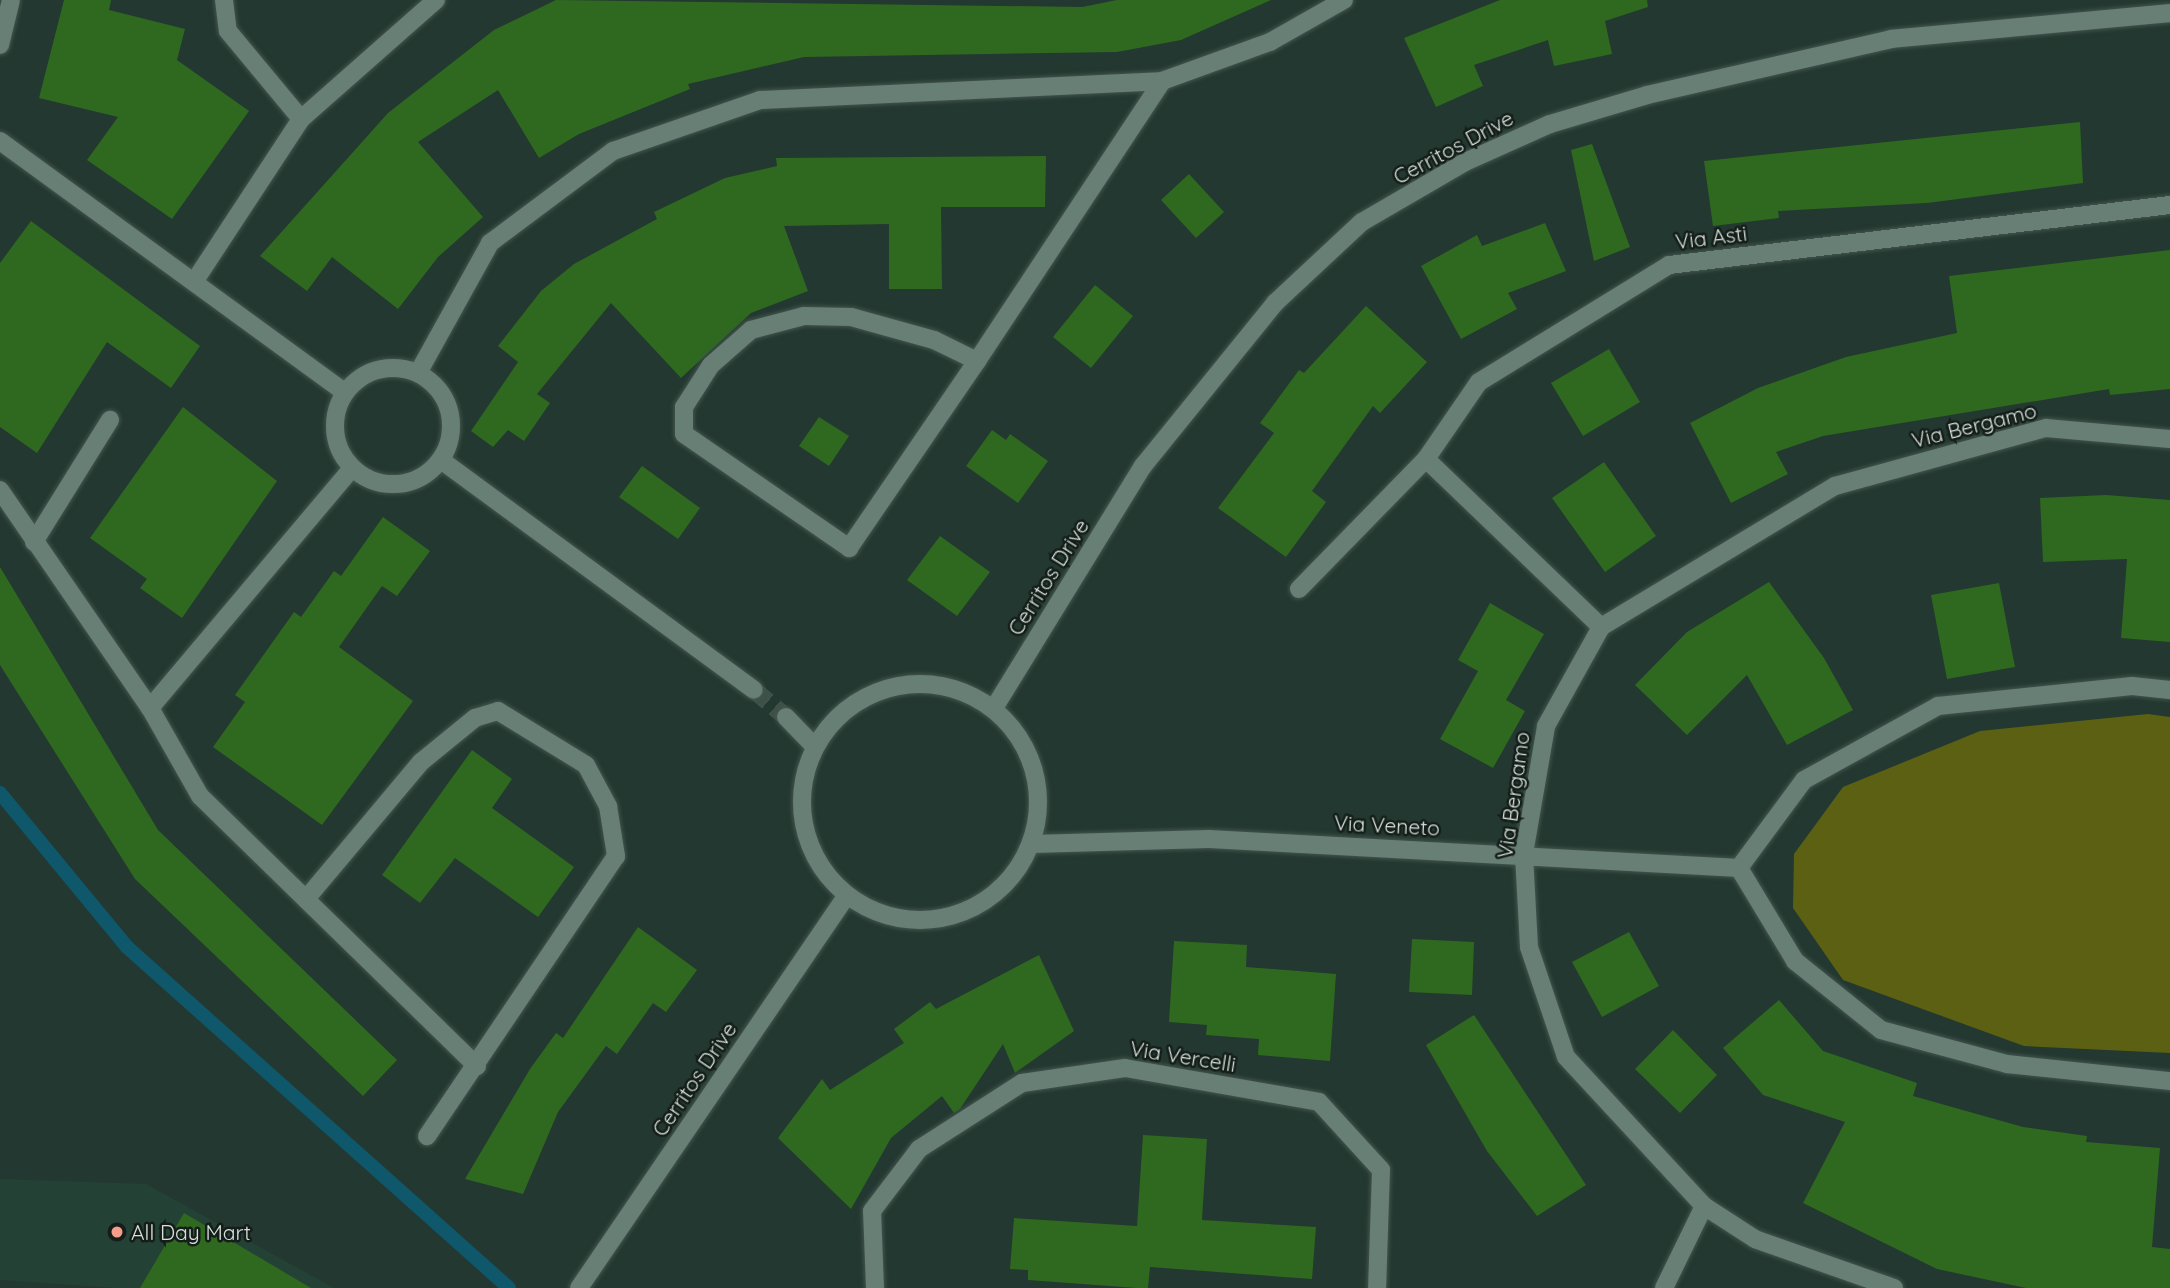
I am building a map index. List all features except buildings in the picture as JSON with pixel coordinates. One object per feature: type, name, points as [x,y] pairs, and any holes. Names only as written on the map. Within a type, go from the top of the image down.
[{"type":"street","points":[[0,45],[11,0]]},
{"type":"street","points":[[224,0],[228,31],[301,120]]},
{"type":"street","points":[[194,282],[301,120],[434,0]]},
{"type":"street","points":[[418,373],[489,243],[613,150],[760,100],[1162,81],[1270,42],[1344,0]]},
{"type":"street","name":"Cerritos Drive","points":[[994,708],[1143,466],[1275,303],[1362,222],[1465,162],[1550,124],[1647,95],[1891,39],[2170,13]]},
{"type":"street","points":[[978,361],[934,340],[851,317],[804,316],[751,330],[711,365],[684,407],[684,434],[849,548],[978,361],[1162,81]]},
{"type":"street","points":[[0,141],[345,393]]},
{"type":"street","name":"Via Asti","points":[[1299,589],[1426,459],[1479,382],[1669,265],[2170,205]]},
{"type":"street","points":[[378,370],[418,373],[446,402],[451,431],[441,460],[409,483],[369,479],[352,468],[335,432],[345,393],[378,370]]},
{"type":"street","points":[[34,542],[110,420]]},
{"type":"street","name":"Via Bergamo","points":[[1894,1288],[1755,1239],[1704,1206],[1566,1057],[1529,947],[1524,854],[1546,726],[1601,627],[1835,485],[2046,428],[2170,439]]},
{"type":"street","points":[[1426,459],[1601,627]]},
{"type":"street","points":[[441,460],[754,690]]},
{"type":"street","points":[[150,708],[352,468]]},
{"type":"street","points":[[0,491],[150,708],[200,796],[477,1066]]},
{"type":"street","points":[[917,683],[957,690],[994,708],[1020,736],[1035,770],[1040,807],[1032,844],[1014,876],[986,901],[953,917],[916,921],[880,914],[846,896],[819,865],[803,827],[802,785],[814,746],[840,714],[875,691],[917,683]]},
{"type":"street","points":[[2170,690],[2132,686],[1938,706],[1804,780],[1739,868],[1795,961],[1881,1030],[2007,1064],[2170,1081]]},
{"type":"street","points":[[306,899],[421,762],[474,718],[498,711],[586,765],[608,806],[616,856],[477,1066],[427,1136]]},
{"type":"street","points":[[786,717],[814,746]]},
{"type":"street","name":"Via Veneto","points":[[1032,844],[1209,839],[1524,854],[1739,868]]},
{"type":"street","name":"Cerritos Drive","points":[[579,1288],[846,896]]},
{"type":"street","name":"Via Vercelli","points":[[875,1288],[872,1211],[919,1149],[1022,1083],[1125,1068],[1319,1102],[1381,1170],[1377,1288]]},
{"type":"street","points":[[1664,1288],[1704,1206]]},
{"type":"shaded area","points":[[2148,714],[2170,717],[2170,1053],[2024,1046],[1843,980],[1793,908],[1794,854],[1843,787],[1980,731]]},
{"type":"shaded area","name":"All Day Mart","points":[[0,1179],[146,1184],[334,1288],[117,1288],[0,1280]]},
{"type":"waterway","points":[[0,793],[127,947],[509,1288]]},
{"type":"tunnel","points":[[754,690],[786,717]]},
{"type":"place","name":"All Day Mart","points":[[117,1232]]}]
